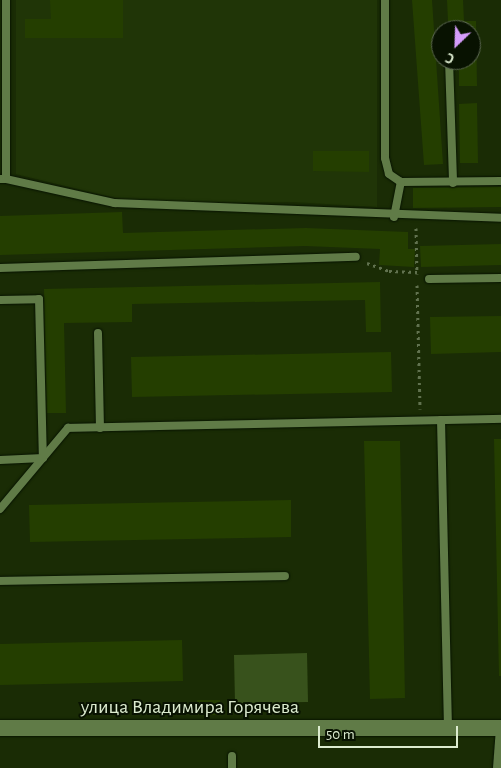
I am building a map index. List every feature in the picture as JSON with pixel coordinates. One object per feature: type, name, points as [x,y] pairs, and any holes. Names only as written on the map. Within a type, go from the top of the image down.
[{"type":"street","name":"улица Владимира Горячева","points":[[0,728],[501,728]]},
{"type":"lane","points":[[6,0],[3,179],[114,203],[394,217],[501,218]]},
{"type":"lane","points":[[385,0],[385,158],[389,174],[401,182],[501,182]]},
{"type":"lane","points":[[449,70],[452,183]]},
{"type":"lane","points":[[394,217],[401,182]]},
{"type":"lane","points":[[0,268],[356,257]]},
{"type":"lane","points":[[429,279],[501,278]]},
{"type":"lane","points":[[0,300],[39,300],[43,458]]},
{"type":"lane","points":[[98,333],[100,428]]},
{"type":"lane","points":[[0,509],[68,428],[501,419]]},
{"type":"lane","points":[[441,420],[448,727]]},
{"type":"lane","points":[[0,460],[43,458]]},
{"type":"lane","points":[[0,581],[285,576]]},
{"type":"lane","points":[[499,767],[501,728]]},
{"type":"lane","points":[[232,756],[232,768]]},
{"type":"path","points":[[416,217],[420,421]]},
{"type":"path","points":[[356,257],[372,266],[417,272]]},
{"type":"shaded area","points":[[16,0],[377,0],[377,207],[292,202],[135,203],[16,174]]},
{"type":"shaded area","points":[[307,653],[308,702],[235,703],[234,655]]},
{"type":"building","points":[[50,0],[123,0],[123,38],[25,38],[25,19],[51,19]]},
{"type":"building","points":[[412,0],[432,0],[433,20],[431,20],[431,70],[437,70],[443,164],[424,165]]},
{"type":"building","points":[[447,0],[463,0],[464,20],[448,20]]},
{"type":"building","points":[[459,70],[477,70],[477,86],[459,86]]},
{"type":"building","points":[[477,103],[478,163],[460,163],[459,104]]},
{"type":"building","points":[[313,151],[369,151],[369,172],[313,171]]},
{"type":"building","points":[[501,187],[501,207],[413,208],[413,188]]},
{"type":"building","points":[[122,212],[123,233],[306,228],[408,232],[408,249],[415,249],[414,267],[379,265],[380,249],[305,246],[0,255],[0,216]]},
{"type":"building","points":[[501,244],[501,265],[421,267],[420,246]]},
{"type":"building","points":[[380,282],[381,332],[366,332],[365,300],[132,304],[132,322],[64,323],[66,413],[47,413],[44,289]]},
{"type":"building","points":[[501,316],[501,352],[431,354],[430,317]]},
{"type":"building","points":[[391,352],[392,392],[132,397],[131,357]]},
{"type":"building","points":[[494,439],[501,439],[501,676],[499,676]]},
{"type":"building","points":[[364,441],[400,441],[405,698],[370,699]]},
{"type":"building","points":[[291,500],[291,537],[30,542],[29,505]]},
{"type":"building","points":[[182,640],[183,681],[0,685],[0,644]]},
{"type":"building","points":[[197,700],[220,700],[220,715],[197,715]]}]
